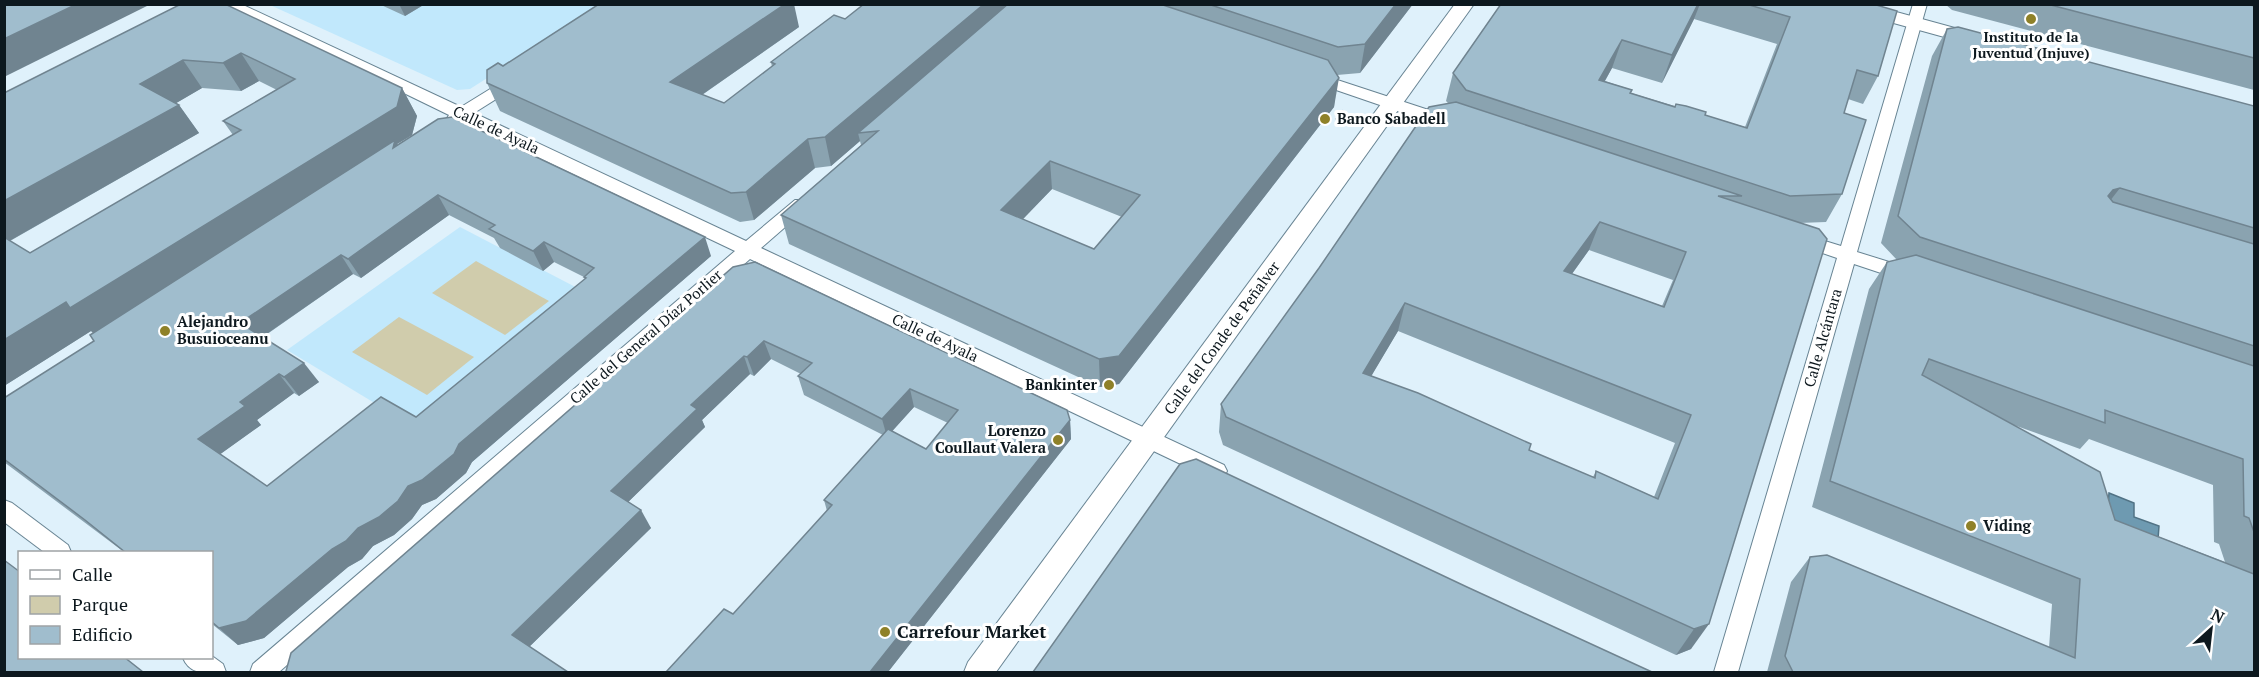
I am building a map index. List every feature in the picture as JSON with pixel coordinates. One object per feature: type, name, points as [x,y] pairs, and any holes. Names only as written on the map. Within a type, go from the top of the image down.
[{"type":"street","name":"Calle de Ayala","points":[[228,4],[1231,478]]},
{"type":"street","name":"Calle del Conde de Peñalver","points":[[979,672],[1465,4]]},
{"type":"street","points":[[1845,4],[1917,14],[1989,43]]},
{"type":"street","name":"Calle Alcántara","points":[[1726,672],[1917,14]]},
{"type":"street","points":[[1294,71],[1462,127]]},
{"type":"street","points":[[444,125],[525,73]]},
{"type":"street","name":"Calle del General Díaz Porlier","points":[[262,672],[816,192]]},
{"type":"street","points":[[1781,232],[1922,280]]},
{"type":"street","points":[[4,509],[59,551]]},
{"type":"street","points":[[198,659],[214,672]]},
{"type":"path","points":[[1336,120],[1344,110]]},
{"type":"shaded area","points":[[270,5],[602,5],[470,89],[457,90]]},
{"type":"shaded area","points":[[460,227],[637,319],[472,462],[287,350]]},
{"type":"shaded area","points":[[2109,493],[2134,503],[2134,517],[2159,526],[2158,539],[2107,519]]},
{"type":"green space","points":[[476,261],[549,301],[505,335],[432,293]]},
{"type":"green space","points":[[399,317],[474,357],[427,395],[352,352]]},
{"type":"building","points":[[4,4],[77,4],[4,39]]},
{"type":"building","points":[[181,4],[225,4],[402,88],[397,107],[70,308],[66,302],[4,340],[4,237],[30,253],[241,130],[223,121],[295,79],[241,53],[223,63],[183,60],[140,84],[179,105],[4,201],[4,93]]},
{"type":"building","points":[[599,4],[785,4],[670,82],[724,103],[775,64],[771,62],[834,15],[845,19],[864,4],[984,4],[825,137],[808,139],[746,192],[731,193],[487,83],[487,70],[498,63],[503,66]]},
{"type":"building","points":[[1008,4],[1160,4],[1328,60],[1339,78],[1119,356],[1099,359],[781,215],[878,131],[858,133]],"holes":[[[1050,161],[1140,195],[1094,249],[1001,210]]]},
{"type":"building","points":[[1208,4],[1396,4],[1365,44],[1338,47]]},
{"type":"building","points":[[1501,4],[1698,4],[1672,55],[1622,40],[1599,80],[1632,90],[1630,93],[1675,107],[1676,104],[1686,106],[1706,112],[1705,115],[1747,128],[1790,17],[1746,4],[1873,4],[1897,11],[1878,76],[1857,70],[1844,113],[1866,120],[1842,194],[1790,196],[1466,90],[1453,73]]},
{"type":"building","points":[[2047,4],[2247,4],[2254,6],[2254,58]]},
{"type":"building","points":[[1958,27],[2254,106],[2254,228],[2120,188],[2113,190],[2108,196],[2113,202],[2254,244],[2254,346],[1920,237],[1898,216],[1947,29]]},
{"type":"building","points":[[1456,102],[1742,196],[1718,196],[1819,229],[1827,239],[1709,624],[1694,629],[1226,417],[1221,404],[1319,268],[1429,107]],"holes":[[[1600,222],[1686,252],[1664,307],[1564,271]],[[1405,303],[1691,415],[1658,499],[1596,471],[1595,478],[1529,450],[1531,444],[1418,393],[1363,373]]]},
{"type":"building","points":[[452,117],[705,237],[459,444],[454,454],[422,480],[408,486],[398,501],[379,517],[358,528],[346,541],[332,549],[246,621],[219,628],[213,623],[213,551],[124,551],[4,459],[4,398],[94,341],[90,335],[395,140],[393,148],[438,119]],"holes":[[[438,195],[495,225],[489,229],[533,251],[544,242],[594,268],[584,277],[586,278],[416,417],[381,397],[267,486],[198,439],[245,406],[240,402],[279,374],[284,377],[304,363],[240,323],[341,255],[348,259]]]},
{"type":"building","points":[[1916,255],[2254,366],[2254,532],[2249,518],[2244,516],[2243,459],[2105,410],[2105,423],[1929,359],[1922,375],[2100,472],[2115,520],[2254,574],[2254,672],[1793,672],[1785,656],[1810,557],[1827,555],[2075,658],[2080,579],[1830,481],[1887,262]]},
{"type":"building","points":[[755,262],[1067,410],[1070,420],[870,672],[666,672],[724,609],[733,614],[832,505],[824,500],[888,429],[926,449],[958,410],[910,389],[882,419],[798,376],[812,363],[764,341],[747,357],[744,356],[691,405],[697,409],[611,491],[641,510],[512,635],[568,672],[286,671],[291,653],[733,267]]},
{"type":"building","points":[[1196,459],[1652,672],[1033,672],[1180,464]]},
{"type":"building","points":[[4,560],[18,570],[18,659],[127,659],[143,672],[4,672]]},
{"type":"place","name":"Instituto de la Juventud (Injuve)","points":[[2031,19]]},
{"type":"place","name":"Banco Sabadell","points":[[1325,119]]},
{"type":"place","name":"Alejandro Busuioceanu","points":[[165,331]]},
{"type":"place","name":"Bankinter","points":[[1109,385]]},
{"type":"place","name":"Lorenzo Coullaut Valera","points":[[1058,440]]},
{"type":"place","name":"Viding","points":[[1971,526]]},
{"type":"place","name":"Carrefour Market","points":[[885,632]]}]
